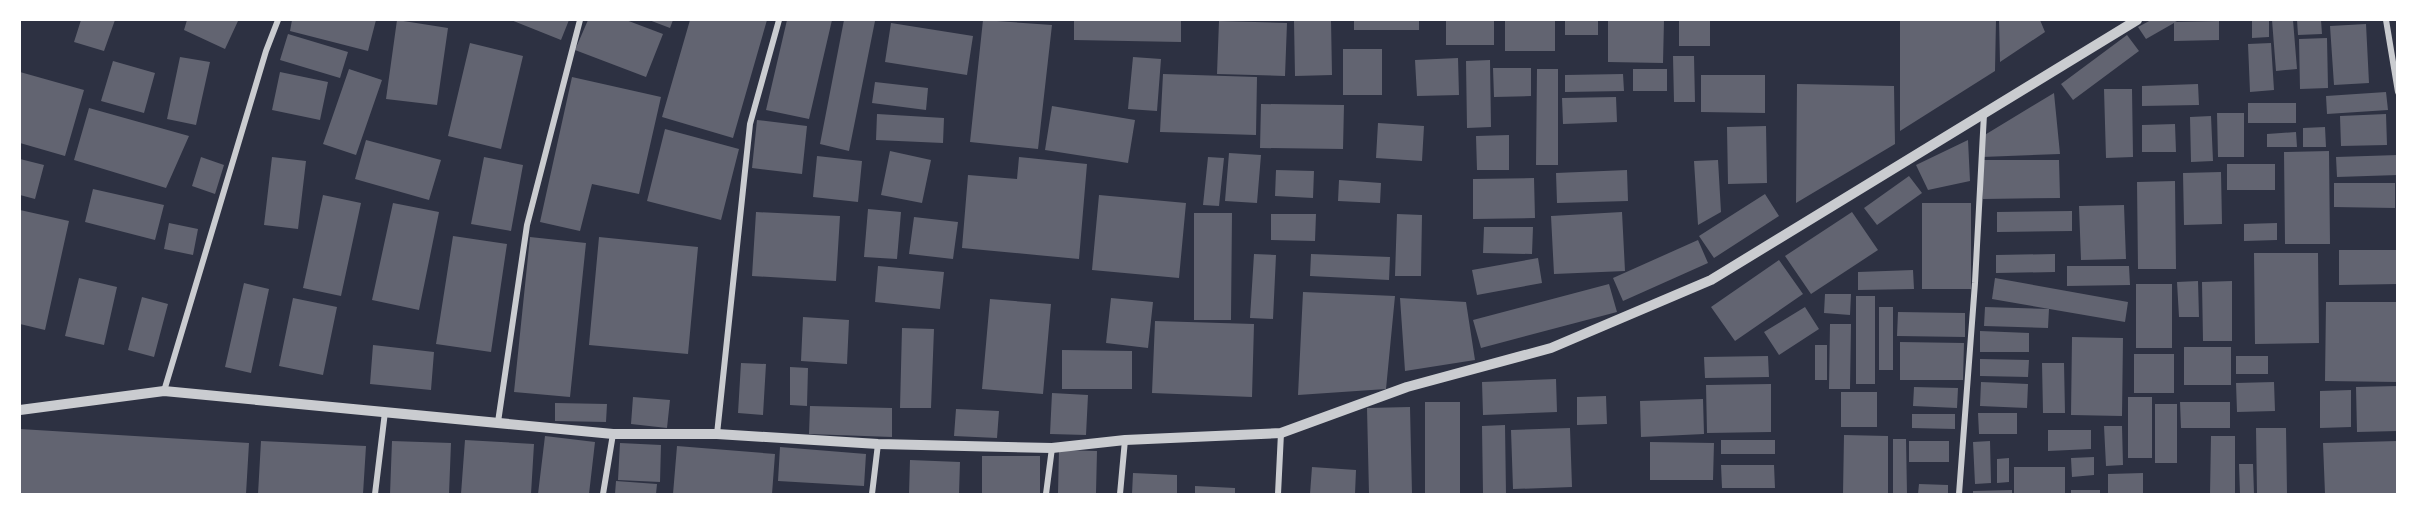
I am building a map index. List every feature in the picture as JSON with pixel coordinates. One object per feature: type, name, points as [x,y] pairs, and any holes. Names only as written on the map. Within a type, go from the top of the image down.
[{"type":"street","points":[[164,391],[262,62],[278,20]]},
{"type":"street","points":[[498,422],[527,225],[580,20]]},
{"type":"street","points":[[717,434],[750,124],[779,20]]},
{"type":"street","points":[[20,410],[164,391],[613,434],[717,434],[878,444],[1052,448],[1125,440],[1281,433],[1407,387],[1551,348],[1711,280],[2137,20]]},
{"type":"street","points":[[2386,20],[2397,92]]},
{"type":"street","points":[[1959,495],[1975,283],[1984,114]]},
{"type":"street","points":[[375,495],[385,412]]},
{"type":"street","points":[[1278,495],[1281,433]]},
{"type":"street","points":[[603,495],[613,434]]},
{"type":"street","points":[[1120,495],[1125,440]]},
{"type":"street","points":[[872,495],[878,444]]},
{"type":"street","points":[[1046,495],[1052,448]]},
{"type":"building","points":[[81,20],[115,20],[104,51],[74,42]]},
{"type":"building","points":[[187,20],[238,21],[225,49],[184,30]]},
{"type":"building","points":[[292,20],[376,20],[368,51],[290,31]]},
{"type":"building","points":[[397,20],[448,28],[437,105],[386,99]]},
{"type":"building","points":[[511,20],[569,20],[561,40]]},
{"type":"building","points":[[588,20],[626,20],[663,34],[646,77],[575,50]]},
{"type":"building","points":[[649,20],[673,20],[670,28]]},
{"type":"building","points":[[690,20],[767,20],[733,138],[662,117]]},
{"type":"building","points":[[787,20],[832,20],[809,119],[766,110]]},
{"type":"building","points":[[844,20],[875,21],[849,151],[820,144]]},
{"type":"building","points":[[983,20],[1052,25],[1038,149],[970,142]]},
{"type":"building","points":[[1074,20],[1181,20],[1181,42],[1074,40]]},
{"type":"building","points":[[1331,20],[1332,75],[1295,76],[1294,21]]},
{"type":"building","points":[[1354,20],[1419,20],[1419,30],[1354,30]]},
{"type":"building","points":[[1446,20],[1494,20],[1494,45],[1446,45]]},
{"type":"building","points":[[1505,20],[1555,20],[1555,51],[1505,51]]},
{"type":"building","points":[[1565,20],[1598,20],[1598,35],[1565,35]]},
{"type":"building","points":[[1608,20],[1664,20],[1663,63],[1608,62]]},
{"type":"building","points":[[1679,20],[1710,20],[1710,46],[1679,46]]},
{"type":"building","points":[[1900,20],[1996,20],[1995,71],[1900,131]]},
{"type":"building","points":[[1999,20],[2040,20],[2045,32],[2000,62]]},
{"type":"building","points":[[2151,20],[2219,21],[2219,40],[2174,41],[2174,23],[2146,39],[2138,27]]},
{"type":"building","points":[[2252,20],[2269,20],[2269,37],[2252,38]]},
{"type":"building","points":[[2272,20],[2293,20],[2297,69],[2276,71]]},
{"type":"building","points":[[2297,20],[2321,20],[2322,34],[2298,35]]},
{"type":"building","points":[[1219,21],[1287,23],[1285,76],[1217,74]]},
{"type":"building","points":[[891,23],[973,36],[967,75],[885,62]]},
{"type":"building","points":[[2366,24],[2369,83],[2334,85],[2330,26]]},
{"type":"building","points":[[288,34],[348,52],[340,78],[280,60]]},
{"type":"building","points":[[2127,35],[2139,51],[2073,100],[2061,84]]},
{"type":"building","points":[[2327,38],[2328,88],[2300,89],[2299,39]]},
{"type":"building","points":[[470,43],[523,56],[501,149],[448,136]]},
{"type":"building","points":[[2271,43],[2274,90],[2250,92],[2248,44]]},
{"type":"building","points":[[1343,49],[1382,49],[1382,95],[1343,95]]},
{"type":"building","points":[[1673,56],[1694,56],[1695,102],[1674,102]]},
{"type":"building","points":[[180,57],[210,62],[196,125],[167,119]]},
{"type":"building","points":[[1133,57],[1161,59],[1157,111],[1128,109]]},
{"type":"building","points":[[1458,58],[1459,95],[1417,96],[1415,60]]},
{"type":"building","points":[[1490,60],[1491,127],[1467,128],[1466,61]]},
{"type":"building","points":[[113,61],[155,73],[144,113],[101,101]]},
{"type":"building","points":[[1493,68],[1531,68],[1531,96],[1494,97]]},
{"type":"building","points":[[349,69],[382,80],[356,155],[323,144]]},
{"type":"building","points":[[1537,69],[1558,69],[1558,165],[1536,165]]},
{"type":"building","points":[[1633,69],[1667,69],[1667,91],[1633,91]]},
{"type":"building","points":[[20,72],[84,90],[65,156],[20,143]]},
{"type":"building","points":[[280,72],[328,82],[320,120],[272,110]]},
{"type":"building","points":[[1163,74],[1257,77],[1256,135],[1160,132]]},
{"type":"building","points":[[1623,74],[1624,91],[1565,92],[1565,75]]},
{"type":"building","points":[[1701,75],[1765,75],[1765,113],[1701,112]]},
{"type":"building","points":[[572,77],[661,97],[639,194],[592,184],[580,231],[540,222]]},
{"type":"building","points":[[875,82],[928,88],[926,110],[872,103]]},
{"type":"building","points":[[1797,84],[1894,86],[1895,144],[1796,203]]},
{"type":"building","points":[[2198,84],[2199,105],[2142,106],[2142,86]]},
{"type":"building","points":[[2104,89],[2132,89],[2133,157],[2106,158]]},
{"type":"building","points":[[2386,92],[2388,110],[2327,114],[2326,96]]},
{"type":"building","points":[[2054,93],[2060,154],[1982,157],[1983,136]]},
{"type":"building","points":[[1616,97],[1617,122],[1563,124],[1562,98]]},
{"type":"building","points":[[2248,103],[2296,103],[2296,123],[2248,123]]},
{"type":"building","points":[[1261,104],[1344,105],[1343,149],[1260,148]]},
{"type":"building","points":[[1052,106],[1135,120],[1128,163],[1045,150]]},
{"type":"building","points":[[89,108],[189,136],[166,188],[74,160]]},
{"type":"building","points":[[2217,113],[2244,113],[2244,157],[2218,157]]},
{"type":"building","points":[[877,114],[944,118],[943,143],[876,140]]},
{"type":"building","points":[[2386,114],[2387,145],[2341,146],[2340,116]]},
{"type":"building","points":[[2211,116],[2213,161],[2191,162],[2190,117]]},
{"type":"building","points":[[757,120],[807,126],[802,174],[752,168]]},
{"type":"building","points":[[1378,123],[1424,126],[1422,161],[1376,158]]},
{"type":"building","points":[[2175,124],[2176,152],[2142,152],[2142,125]]},
{"type":"building","points":[[1766,126],[1767,183],[1728,184],[1727,127]]},
{"type":"building","points":[[2325,127],[2326,147],[2303,147],[2303,128]]},
{"type":"building","points":[[665,129],[739,149],[721,220],[647,201]]},
{"type":"building","points":[[2296,132],[2297,147],[2267,147],[2267,134]]},
{"type":"building","points":[[1509,135],[1509,170],[1477,170],[1476,136]]},
{"type":"building","points":[[366,140],[441,160],[429,200],[355,179]]},
{"type":"building","points":[[1968,140],[1970,181],[1928,190],[1916,165]]},
{"type":"building","points":[[890,151],[931,160],[922,203],[881,195]]},
{"type":"building","points":[[2329,151],[2330,244],[2285,244],[2284,152]]},
{"type":"building","points":[[1229,153],[1261,155],[1257,203],[1225,201]]},
{"type":"building","points":[[2398,155],[2398,175],[2337,177],[2336,157]]},
{"type":"building","points":[[817,156],[862,161],[858,202],[813,197]]},
{"type":"building","points":[[201,157],[224,165],[215,194],[192,186]]},
{"type":"building","points":[[272,157],[306,161],[298,229],[264,225]]},
{"type":"building","points":[[484,157],[523,165],[511,231],[471,224]]},
{"type":"building","points":[[1019,157],[1087,164],[1079,259],[962,248],[968,175],[1017,179]]},
{"type":"building","points":[[1208,157],[1224,158],[1219,206],[1203,205]]},
{"type":"building","points":[[20,159],[44,165],[35,199],[20,195]]},
{"type":"building","points":[[1718,160],[1721,212],[1698,225],[1694,161]]},
{"type":"building","points":[[1983,160],[2059,160],[2060,198],[1983,199]]},
{"type":"building","points":[[2227,164],[2275,164],[2275,190],[2227,190]]},
{"type":"building","points":[[1276,170],[1314,171],[1313,198],[1275,196]]},
{"type":"building","points":[[1627,170],[1628,201],[1557,203],[1556,173]]},
{"type":"building","points":[[2221,172],[2222,224],[2184,225],[2183,173]]},
{"type":"building","points":[[1909,176],[1922,193],[1877,225],[1864,208]]},
{"type":"building","points":[[1534,178],[1535,218],[1473,219],[1473,179]]},
{"type":"building","points":[[1339,180],[1381,183],[1380,203],[1338,201]]},
{"type":"building","points":[[2175,181],[2176,269],[2138,269],[2137,182]]},
{"type":"building","points":[[2334,183],[2395,183],[2395,208],[2334,207]]},
{"type":"building","points":[[93,189],[164,205],[155,240],[85,222]]},
{"type":"building","points":[[1765,194],[1779,216],[1714,258],[1699,236]]},
{"type":"building","points":[[323,195],[361,203],[341,296],[303,288]]},
{"type":"building","points":[[1099,195],[1186,203],[1179,278],[1092,270]]},
{"type":"building","points":[[393,203],[439,212],[419,310],[372,300]]},
{"type":"building","points":[[1922,203],[1971,203],[1971,289],[1922,289]]},
{"type":"building","points":[[2124,205],[2126,259],[2081,260],[2079,206]]},
{"type":"building","points":[[868,209],[901,212],[897,259],[864,257]]},
{"type":"building","points":[[20,210],[69,221],[45,330],[20,324]]},
{"type":"building","points":[[2072,211],[2072,231],[1997,232],[1997,212]]},
{"type":"building","points":[[756,212],[840,216],[836,281],[752,276]]},
{"type":"building","points":[[1622,212],[1625,271],[1554,274],[1551,216]]},
{"type":"building","points":[[1852,212],[1878,250],[1811,294],[1785,256]]},
{"type":"building","points":[[1194,213],[1232,213],[1231,320],[1194,320]]},
{"type":"building","points":[[1271,214],[1316,214],[1315,241],[1271,240]]},
{"type":"building","points":[[1397,214],[1422,215],[1421,276],[1395,276]]},
{"type":"building","points":[[914,217],[958,222],[953,259],[909,254]]},
{"type":"building","points":[[169,223],[198,229],[193,255],[164,249]]},
{"type":"building","points":[[2277,223],[2277,240],[2244,241],[2244,224]]},
{"type":"building","points":[[1484,227],[1533,227],[1532,254],[1483,253]]},
{"type":"building","points":[[453,236],[507,244],[491,352],[436,344]]},
{"type":"building","points":[[530,237],[586,243],[570,397],[514,392]]},
{"type":"building","points":[[599,237],[698,247],[688,354],[589,345]]},
{"type":"building","points":[[1698,240],[1708,263],[1623,301],[1613,278]]},
{"type":"building","points":[[2339,250],[2398,250],[2398,284],[2339,285]]},
{"type":"building","points":[[2254,253],[2318,253],[2319,343],[2255,344]]},
{"type":"building","points":[[1254,254],[1276,255],[1273,319],[1250,318]]},
{"type":"building","points":[[1311,254],[1390,257],[1389,280],[1310,276]]},
{"type":"building","points":[[2055,254],[2055,272],[1996,273],[1996,255]]},
{"type":"building","points":[[1538,258],[1542,283],[1477,295],[1472,270]]},
{"type":"building","points":[[1779,260],[1803,294],[1735,341],[1711,307]]},
{"type":"building","points":[[878,266],[944,272],[940,309],[875,302]]},
{"type":"building","points":[[2067,266],[2129,266],[2130,285],[2067,286]]},
{"type":"building","points":[[1913,270],[1914,289],[1858,290],[1858,272]]},
{"type":"building","points":[[79,278],[117,287],[104,345],[65,336]]},
{"type":"building","points":[[1995,278],[2128,302],[2125,322],[1992,299]]},
{"type":"building","points":[[2198,281],[2199,317],[2179,317],[2177,282]]},
{"type":"building","points":[[2232,281],[2232,341],[2203,341],[2202,282]]},
{"type":"building","points":[[244,283],[269,289],[251,373],[225,367]]},
{"type":"building","points":[[1609,284],[1617,312],[1481,348],[1473,320]]},
{"type":"building","points":[[2136,284],[2172,284],[2172,348],[2136,348]]},
{"type":"building","points":[[1303,292],[1395,296],[1386,389],[1298,395]]},
{"type":"building","points":[[1825,294],[1851,294],[1850,315],[1824,313]]},
{"type":"building","points":[[1856,296],[1875,296],[1875,384],[1856,384]]},
{"type":"building","points":[[142,297],[168,304],[154,357],[128,350]]},
{"type":"building","points":[[293,298],[337,307],[323,375],[279,366]]},
{"type":"building","points":[[1111,298],[1153,302],[1148,348],[1106,343]]},
{"type":"building","points":[[1400,298],[1466,302],[1475,360],[1405,371]]},
{"type":"building","points":[[990,299],[1051,304],[1043,394],[982,389]]},
{"type":"building","points":[[2326,302],[2398,302],[2398,382],[2325,381]]},
{"type":"building","points":[[1805,307],[1819,329],[1779,355],[1764,332]]},
{"type":"building","points":[[1879,307],[1893,307],[1893,370],[1879,370]]},
{"type":"building","points":[[1985,307],[2049,309],[2048,328],[1984,326]]},
{"type":"building","points":[[1898,312],[1965,313],[1965,337],[1897,336]]},
{"type":"building","points":[[803,317],[849,320],[847,364],[801,361]]},
{"type":"building","points":[[1155,321],[1254,324],[1252,397],[1152,393]]},
{"type":"building","points":[[1830,324],[1851,324],[1850,389],[1829,389]]},
{"type":"building","points":[[902,328],[934,329],[931,408],[900,408]]},
{"type":"building","points":[[1980,331],[2029,333],[2029,352],[1980,352]]},
{"type":"building","points":[[2072,337],[2123,338],[2122,416],[2071,415]]},
{"type":"building","points":[[1900,342],[1964,343],[1963,380],[1900,380]]},
{"type":"building","points":[[373,345],[434,352],[431,390],[370,384]]},
{"type":"building","points":[[1815,345],[1827,345],[1827,380],[1815,380]]},
{"type":"building","points":[[2184,347],[2231,347],[2231,385],[2184,385]]},
{"type":"building","points":[[1062,350],[1132,351],[1132,389],[1062,389]]},
{"type":"building","points":[[2134,354],[2174,354],[2174,393],[2134,393]]},
{"type":"building","points":[[1768,356],[1769,377],[1705,378],[1704,357]]},
{"type":"building","points":[[2236,356],[2268,356],[2268,374],[2236,374]]},
{"type":"building","points":[[1980,359],[2029,360],[2028,377],[1980,376]]},
{"type":"building","points":[[741,363],[766,364],[763,415],[738,413]]},
{"type":"building","points":[[2042,363],[2064,363],[2065,413],[2043,413]]},
{"type":"building","points":[[790,367],[808,368],[807,406],[790,405]]},
{"type":"building","points":[[1556,379],[1557,412],[1483,415],[1482,382]]},
{"type":"building","points":[[1981,382],[2028,384],[2027,408],[1980,406]]},
{"type":"building","points":[[2274,382],[2275,411],[2237,412],[2236,383]]},
{"type":"building","points":[[1771,384],[1771,432],[1707,433],[1706,385]]},
{"type":"building","points":[[2398,386],[2398,431],[2357,432],[2356,387]]},
{"type":"building","points":[[1914,387],[1958,388],[1957,408],[1913,406]]},
{"type":"building","points":[[2351,390],[2351,427],[2320,428],[2320,391]]},
{"type":"building","points":[[1841,392],[1877,392],[1877,427],[1841,427]]},
{"type":"building","points":[[1052,393],[1088,395],[1086,435],[1050,434]]},
{"type":"building","points":[[1606,396],[1607,424],[1577,425],[1577,397]]},
{"type":"building","points":[[633,397],[670,400],[667,428],[631,424]]},
{"type":"building","points":[[2128,397],[2152,397],[2152,458],[2128,458]]},
{"type":"building","points":[[1703,399],[1704,434],[1641,437],[1640,401]]},
{"type":"building","points":[[1425,402],[1460,402],[1460,494],[1425,494]]},
{"type":"building","points":[[2180,402],[2230,402],[2230,428],[2181,428]]},
{"type":"building","points":[[555,403],[607,404],[606,422],[555,421]]},
{"type":"building","points":[[2155,404],[2177,404],[2177,463],[2155,463]]},
{"type":"building","points":[[810,406],[892,408],[892,437],[809,434]]},
{"type":"building","points":[[1410,407],[1412,494],[1369,494],[1367,408]]},
{"type":"building","points":[[956,409],[999,411],[997,438],[954,436]]},
{"type":"building","points":[[1978,413],[2017,413],[2017,434],[1979,434]]},
{"type":"building","points":[[1912,414],[1955,414],[1955,429],[1912,428]]},
{"type":"building","points":[[1505,425],[1506,494],[1483,494],[1482,426]]},
{"type":"building","points":[[2104,426],[2122,426],[2123,465],[2106,466]]},
{"type":"building","points":[[1570,428],[1572,487],[1513,489],[1511,430]]},
{"type":"building","points":[[2256,428],[2286,428],[2287,494],[2257,494]]},
{"type":"building","points":[[20,429],[249,443],[246,494],[20,494]]},
{"type":"building","points":[[2048,430],[2091,430],[2091,449],[2048,451]]},
{"type":"building","points":[[1844,435],[1888,436],[1888,494],[1843,494]]},
{"type":"building","points":[[545,436],[595,442],[589,494],[538,494]]},
{"type":"building","points":[[2211,436],[2235,436],[2235,494],[2210,494]]},
{"type":"building","points":[[1893,439],[1906,439],[1907,494],[1893,494]]},
{"type":"building","points":[[465,440],[534,444],[531,494],[461,494]]},
{"type":"building","points":[[1721,440],[1775,440],[1775,454],[1721,454]]},
{"type":"building","points":[[261,441],[366,446],[363,494],[258,494]]},
{"type":"building","points":[[392,441],[451,443],[449,494],[390,494]]},
{"type":"building","points":[[1909,441],[1949,441],[1949,462],[1909,462]]},
{"type":"building","points":[[1990,441],[1991,483],[1975,484],[1973,442]]},
{"type":"building","points":[[2398,441],[2398,494],[2325,494],[2323,443]]},
{"type":"building","points":[[1650,442],[1714,443],[1713,480],[1650,480]]},
{"type":"building","points":[[620,443],[661,445],[660,482],[618,480]]},
{"type":"building","points":[[677,446],[775,454],[772,494],[673,494]]},
{"type":"building","points":[[780,447],[866,454],[864,486],[778,481]]},
{"type":"building","points":[[1059,450],[1097,451],[1096,493],[1058,493]]},
{"type":"building","points":[[982,456],[1040,456],[1040,494],[982,494]]},
{"type":"building","points":[[2094,457],[2094,475],[2072,477],[2071,458]]},
{"type":"building","points":[[2009,458],[2009,482],[1997,483],[1997,459]]},
{"type":"building","points":[[910,460],[960,462],[959,494],[909,494]]},
{"type":"building","points":[[2239,464],[2253,464],[2254,494],[2240,494]]},
{"type":"building","points":[[1721,465],[1774,465],[1775,488],[1722,488]]},
{"type":"building","points":[[1312,467],[1356,470],[1355,494],[1310,494]]},
{"type":"building","points":[[2014,467],[2065,467],[2065,494],[2014,494]]},
{"type":"building","points":[[1133,473],[1177,475],[1177,494],[1132,494]]},
{"type":"building","points":[[2143,473],[2143,494],[2108,494],[2108,474]]},
{"type":"building","points":[[616,481],[657,484],[656,494],[615,494]]},
{"type":"building","points":[[1919,484],[1948,485],[1948,494],[1918,494]]},
{"type":"building","points":[[1195,486],[1235,488],[1235,494],[1195,494]]},
{"type":"building","points":[[2012,490],[2012,494],[1973,494],[1973,491]]},
{"type":"building","points":[[2071,490],[2100,490],[2100,494],[2071,494]]}]
